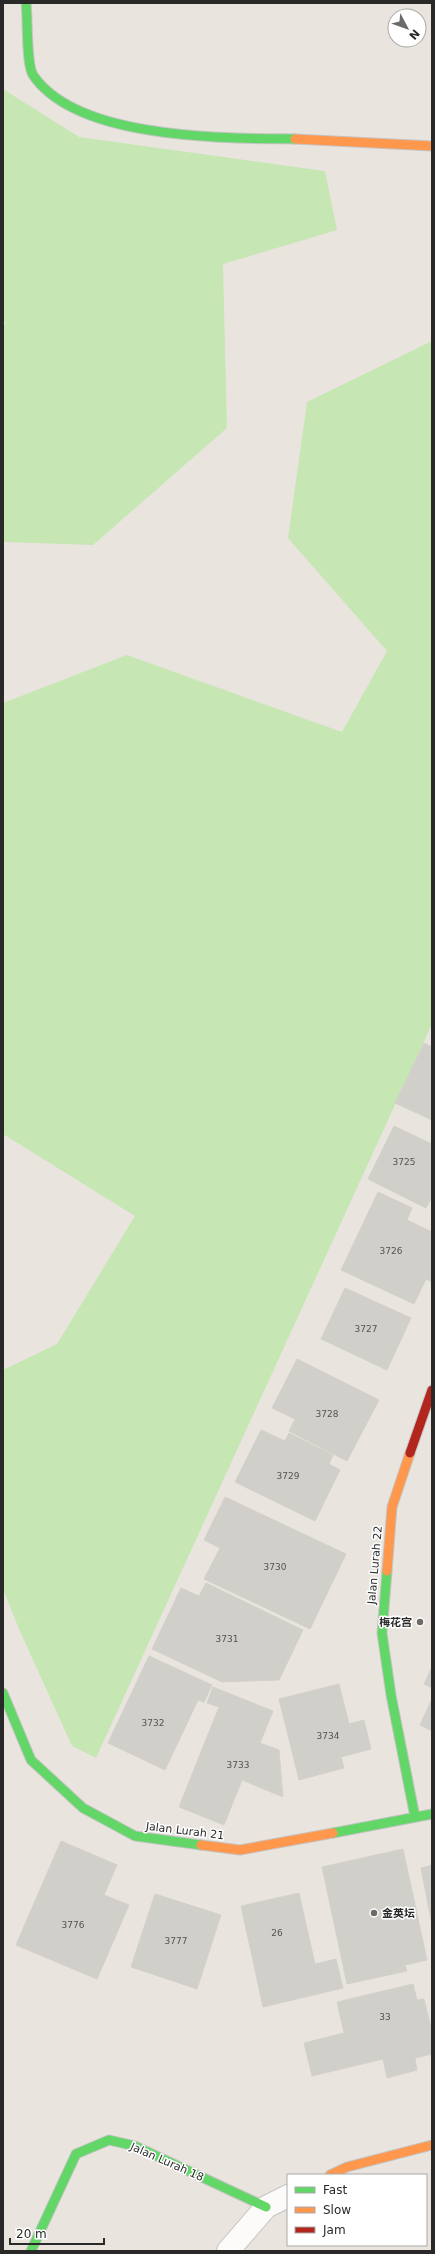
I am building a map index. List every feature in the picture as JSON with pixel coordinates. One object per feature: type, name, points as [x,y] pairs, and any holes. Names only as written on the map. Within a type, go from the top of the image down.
[{"type":"street","points":[[26,3],[32,74],[45,91],[68,105],[100,119],[157,132],[208,137],[328,139],[432,146]]},
{"type":"street","name":"Jalan Lurah 22","points":[[416,1817],[391,1695],[382,1633],[392,1507],[432,1390]]},
{"type":"street","name":"Jalan Lurah 21","points":[[3,1693],[31,1760],[83,1808],[135,1836],[240,1850],[432,1814]]},
{"type":"street","name":"Jalan Lurah 18","points":[[31,2251],[76,2154],[109,2140],[135,2146],[266,2207]]},
{"type":"street","points":[[332,2174],[347,2166],[432,2145]]},
{"type":"street","points":[[228,2251],[266,2207],[287,2196]]},
{"type":"green space","points":[[3,89],[79,137],[325,171],[337,230],[223,264],[227,428],[93,545],[3,542],[3,327],[6,322],[3,321]]},
{"type":"green space","points":[[432,341],[432,1024],[96,1758],[72,1746],[19,1629],[3,1589],[3,1370],[57,1344],[135,1216],[3,1134],[3,703],[127,655],[342,732],[387,651],[288,538],[307,402]]},
{"type":"building","points":[[424,1043],[432,1047],[432,1120],[395,1103]]},
{"type":"building","points":[[394,1126],[432,1144],[432,1197],[426,1208],[368,1179]]},
{"type":"building","points":[[378,1192],[412,1208],[407,1220],[432,1232],[432,1282],[426,1279],[414,1304],[341,1270]]},
{"type":"building","points":[[345,1288],[411,1318],[387,1370],[321,1339]]},
{"type":"building","points":[[297,1359],[379,1400],[347,1461],[289,1431],[295,1419],[272,1408]]},
{"type":"building","points":[[261,1430],[285,1441],[289,1433],[333,1455],[329,1464],[340,1470],[315,1521],[235,1482]]},
{"type":"building","points":[[225,1497],[346,1554],[310,1629],[204,1579],[220,1548],[204,1540]]},
{"type":"building","points":[[206,1583],[303,1630],[279,1680],[222,1682],[152,1649],[181,1588],[199,1596]]},
{"type":"building","points":[[149,1656],[212,1685],[204,1702],[198,1700],[165,1770],[108,1743]]},
{"type":"building","points":[[432,1667],[432,1688],[424,1684]]},
{"type":"building","points":[[339,1684],[349,1724],[364,1720],[371,1749],[341,1757],[344,1768],[299,1780],[279,1699]]},
{"type":"building","points":[[213,1687],[273,1711],[260,1743],[279,1750],[283,1797],[242,1780],[224,1825],[179,1807],[219,1707],[207,1703]]},
{"type":"building","points":[[432,1699],[432,1731],[420,1725]]},
{"type":"building","points":[[61,1841],[117,1865],[104,1895],[129,1905],[97,1979],[16,1945]]},
{"type":"building","name":"金英坛","points":[[403,1849],[427,1960],[405,1965],[407,1971],[347,1984],[322,1867]]},
{"type":"building","points":[[432,1865],[432,1925],[421,1868]]},
{"type":"building","points":[[299,1893],[315,1964],[336,1959],[343,1988],[263,2007],[241,1906]]},
{"type":"building","points":[[155,1894],[221,1915],[197,1989],[131,1967]]},
{"type":"building","points":[[413,1984],[417,2000],[424,1999],[432,2032],[432,2054],[415,2058],[417,2070],[387,2078],[383,2059],[312,2076],[304,2043],[344,2033],[337,2002]]},
{"type":"traffic: fast","points":[[26,3],[28,51],[33,75],[54,96],[83,112],[117,124],[154,131],[231,138],[295,139]]},
{"type":"traffic: fast","points":[[387,1571],[382,1633],[391,1695],[415,1817]]},
{"type":"traffic: fast","points":[[3,1693],[31,1760],[83,1808],[135,1836],[201,1845]]},
{"type":"traffic: fast","points":[[333,1833],[432,1814]]},
{"type":"traffic: fast","points":[[31,2251],[76,2154],[109,2140],[135,2146],[266,2207]]},
{"type":"traffic: slow","points":[[295,139],[432,146]]},
{"type":"traffic: slow","points":[[387,1571],[392,1507],[410,1453]]},
{"type":"traffic: slow","points":[[201,1845],[240,1850],[333,1833]]},
{"type":"traffic: slow","points":[[332,2174],[347,2167],[432,2145]]},
{"type":"traffic: jam","points":[[410,1453],[432,1390]]},
{"type":"place","name":"梅花宫","points":[[420,1622]]},
{"type":"place","name":"金英坛","points":[[374,1913]]}]
